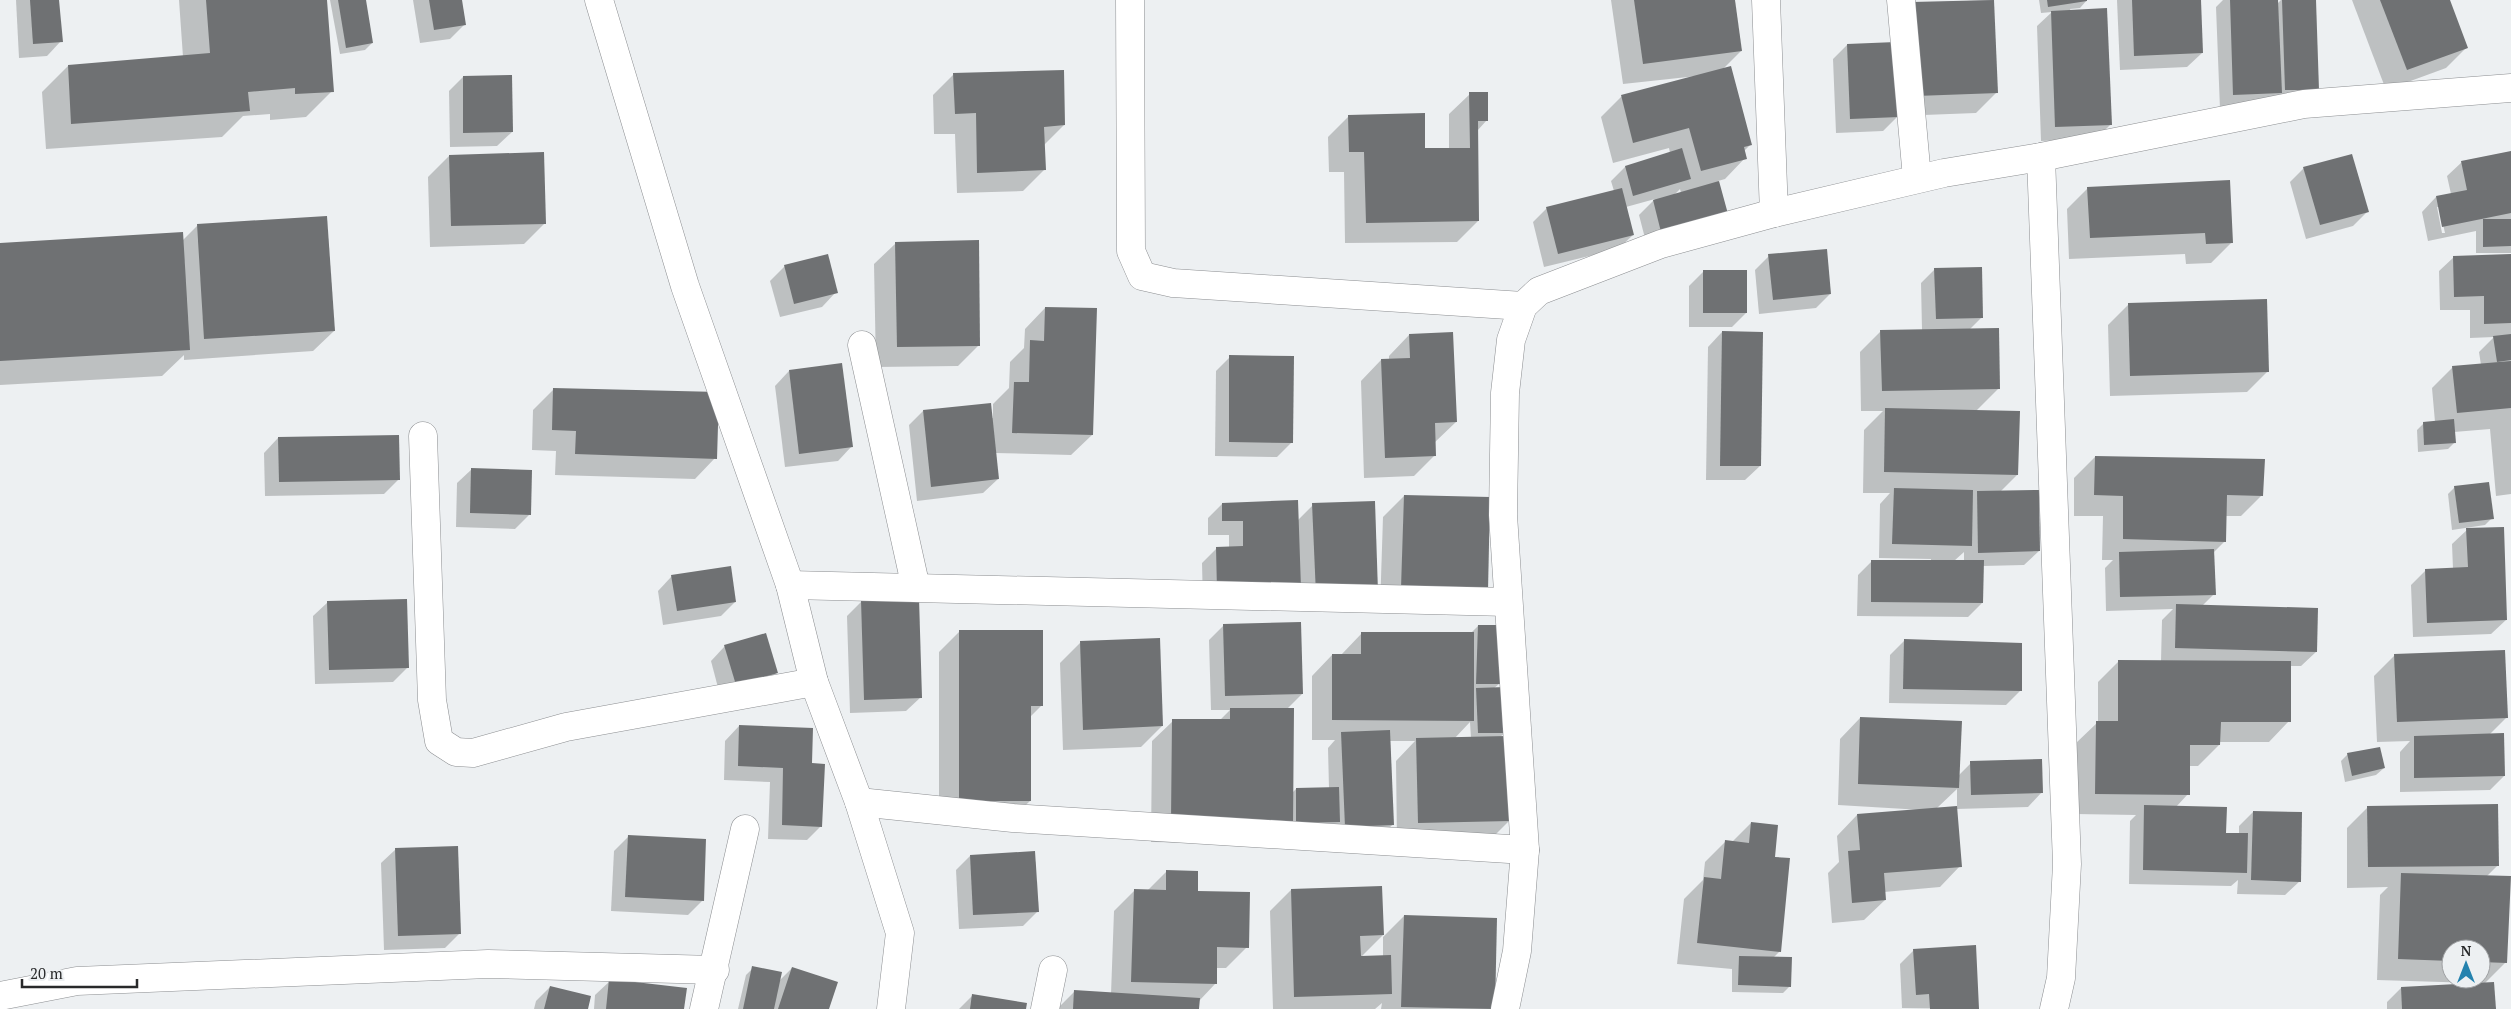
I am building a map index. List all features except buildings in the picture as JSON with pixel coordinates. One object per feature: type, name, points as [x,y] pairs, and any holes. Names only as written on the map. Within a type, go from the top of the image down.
[{"type":"street","points":[[599,0],[685,286],[790,585],[814,682],[858,802],[900,933],[891,1009]]},
{"type":"street","points":[[1130,0],[1132,251],[1134,261],[1142,276],[1173,282],[1523,306]]},
{"type":"street","points":[[1766,0],[1774,213]]},
{"type":"street","points":[[1902,0],[1917,178]]},
{"type":"street","points":[[1505,1009],[1517,951],[1525,850],[1503,515],[1505,393],[1511,340],[1523,306],[1539,291],[1662,244],[1774,213],[1917,178],[2041,157],[2304,104],[2511,88]]},
{"type":"street","points":[[2041,157],[2067,864],[2061,978],[2054,1009]]},
{"type":"street","points":[[862,345],[916,588]]},
{"type":"street","points":[[423,436],[432,700],[437,737],[448,749],[464,753],[482,752],[566,727],[814,682]]},
{"type":"street","points":[[790,585],[1508,602]]},
{"type":"street","points":[[858,802],[1013,818],[1525,850]]},
{"type":"street","points":[[704,1009],[715,970],[745,829]]},
{"type":"street","points":[[0,996],[76,981],[488,964],[715,970]]},
{"type":"street","points":[[1045,1009],[1053,970]]}]
